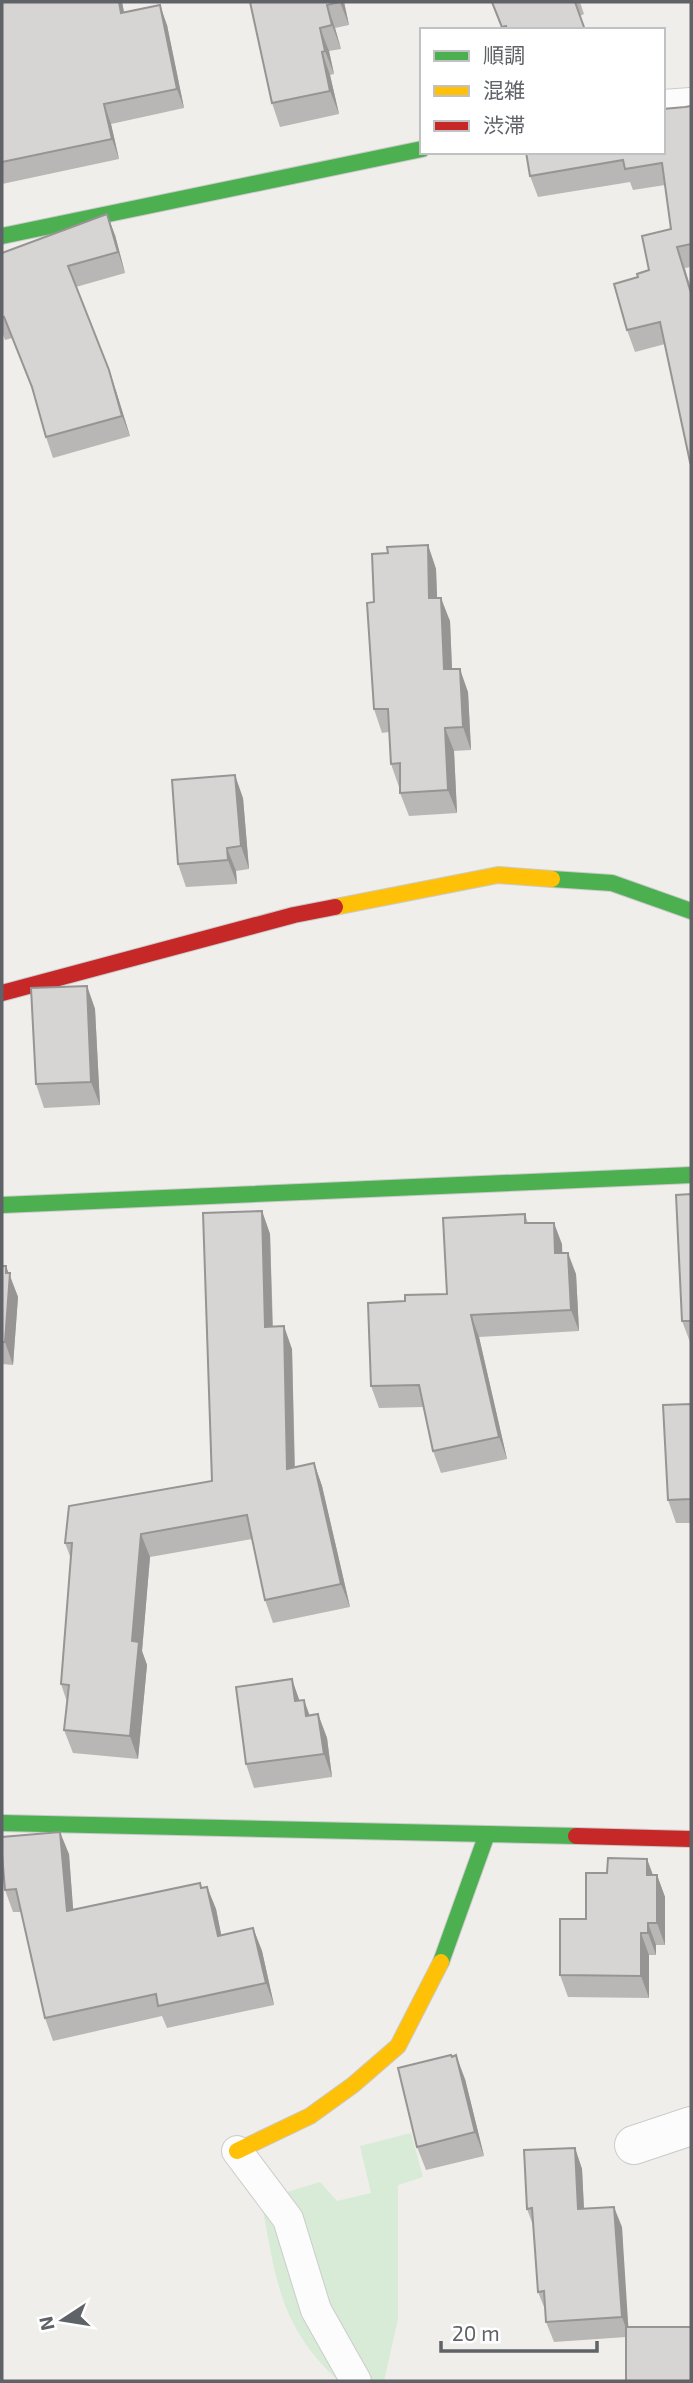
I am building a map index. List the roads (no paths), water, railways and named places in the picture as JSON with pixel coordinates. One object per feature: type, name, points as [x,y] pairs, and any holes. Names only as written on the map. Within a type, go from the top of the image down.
[{"type":"street","points":[[665,108],[691,107]]},
{"type":"street","points":[[2,236],[420,149]]},
{"type":"street","points":[[2,993],[294,915],[498,875],[612,883],[691,911]]},
{"type":"street","points":[[2,1205],[691,1175]]},
{"type":"street","points":[[2,1823],[691,1839]]},
{"type":"street","points":[[237,2151],[310,2116],[353,2085],[398,2046],[438,1970],[487,1834]]},
{"type":"street","points":[[634,2145],[691,2126]]},
{"type":"lane","points":[[237,2151],[288,2219],[316,2310],[356,2381]]}]
